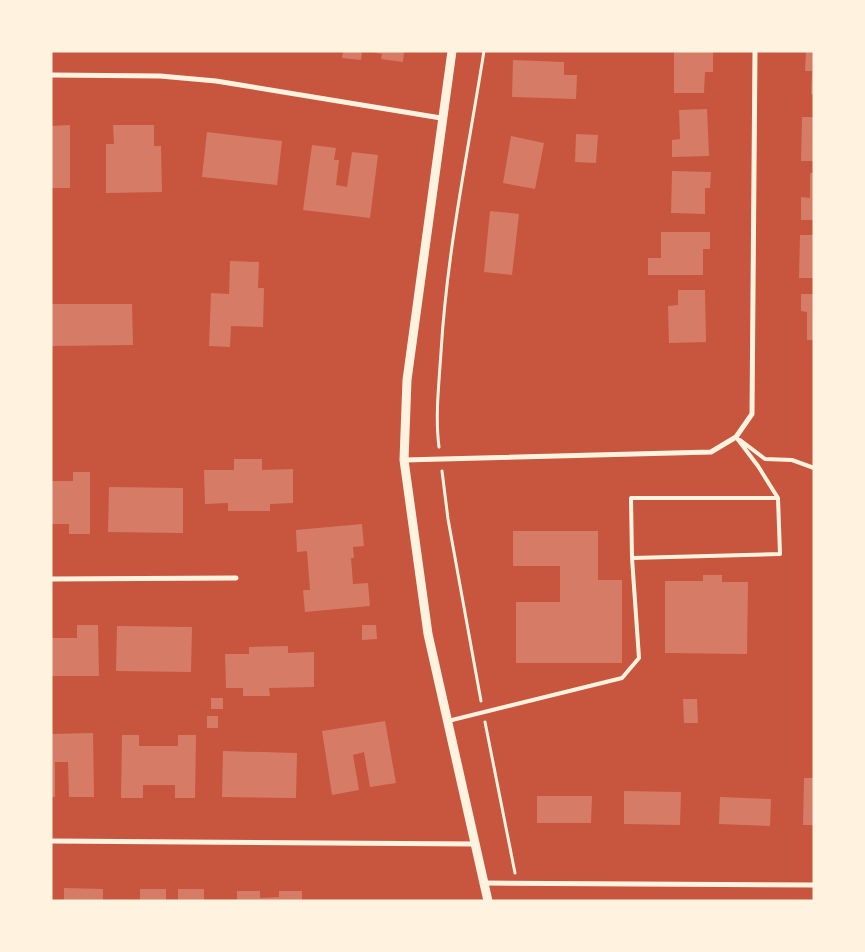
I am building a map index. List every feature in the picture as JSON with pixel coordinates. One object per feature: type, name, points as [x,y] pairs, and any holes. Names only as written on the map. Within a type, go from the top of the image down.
[{"type":"street","points":[[452,51],[441,118],[406,390],[404,460],[428,634],[488,901]]},
{"type":"street","points":[[404,460],[711,452],[736,437],[752,414],[756,51]]},
{"type":"street","points":[[51,76],[160,76],[216,81],[441,118]]},
{"type":"street","points":[[51,579],[236,578]]},
{"type":"street","points":[[51,841],[476,844]]},
{"type":"street","points":[[484,883],[814,885]]},
{"type":"lane","points":[[736,437],[765,459],[792,460],[814,468]]},
{"type":"lane","points":[[632,558],[780,554],[778,498],[758,466],[736,437]]},
{"type":"lane","points":[[448,721],[622,678],[639,658],[632,558],[631,498],[778,498]]},
{"type":"path","points":[[436,426],[444,297],[461,179],[484,51]]},
{"type":"path","points":[[444,482],[448,519],[512,858]]},
{"type":"building","points":[[343,51],[362,51],[361,60],[342,58]]},
{"type":"building","points":[[367,51],[404,51],[403,62],[381,59],[382,54]]},
{"type":"building","points":[[674,51],[713,52],[713,72],[705,72],[704,93],[674,93]]},
{"type":"building","points":[[806,51],[814,51],[814,94],[811,94],[812,71],[805,71]]},
{"type":"building","points":[[513,60],[564,62],[564,75],[577,75],[576,99],[512,97]]},
{"type":"building","points":[[707,109],[709,156],[672,157],[672,140],[680,139],[679,110]]},
{"type":"building","points":[[802,117],[814,117],[814,161],[801,161]]},
{"type":"building","points":[[70,125],[70,188],[51,188],[51,126]]},
{"type":"building","points":[[113,125],[154,125],[154,146],[161,146],[162,192],[106,193],[106,144],[114,144]]},
{"type":"building","points":[[207,132],[282,141],[277,185],[202,177]]},
{"type":"building","points":[[576,134],[598,135],[596,163],[575,162]]},
{"type":"building","points":[[511,136],[544,143],[535,189],[503,183]]},
{"type":"building","points":[[312,145],[336,148],[334,160],[339,160],[336,185],[347,187],[352,152],[378,155],[370,218],[303,210]]},
{"type":"building","points":[[672,171],[711,172],[710,188],[705,188],[705,214],[671,213]]},
{"type":"building","points":[[810,173],[814,173],[814,220],[801,220],[801,197],[810,198]]},
{"type":"building","points":[[490,211],[519,214],[512,275],[484,272]]},
{"type":"building","points":[[661,232],[710,232],[710,249],[703,249],[703,275],[648,275],[648,258],[661,258]]},
{"type":"building","points":[[800,235],[814,235],[814,278],[799,278]]},
{"type":"building","points":[[230,261],[259,262],[258,288],[264,288],[263,327],[231,326],[230,347],[209,346],[211,293],[229,294]]},
{"type":"building","points":[[678,290],[705,290],[706,342],[669,343],[668,306],[678,305]]},
{"type":"building","points":[[801,294],[814,294],[814,340],[807,340],[807,312],[801,311]]},
{"type":"building","points":[[51,304],[132,304],[133,345],[51,346]]},
{"type":"building","points":[[234,459],[262,459],[262,470],[293,469],[293,503],[270,504],[270,511],[228,511],[228,503],[205,504],[204,470],[234,470]]},
{"type":"building","points":[[73,472],[90,472],[90,534],[69,534],[69,524],[51,524],[51,481],[73,481]]},
{"type":"building","points":[[109,487],[183,488],[183,533],[108,532]]},
{"type":"building","points":[[362,524],[364,546],[353,547],[354,558],[351,558],[353,584],[368,583],[370,606],[305,612],[303,590],[310,590],[307,551],[297,552],[296,530]]},
{"type":"building","points":[[513,531],[598,531],[598,580],[622,580],[622,663],[516,663],[516,602],[560,602],[560,566],[513,566]]},
{"type":"building","points":[[703,575],[722,575],[722,582],[748,582],[747,654],[665,653],[665,581],[703,581]]},
{"type":"building","points":[[77,625],[98,625],[99,676],[51,676],[51,638],[77,638]]},
{"type":"building","points":[[362,625],[376,625],[377,639],[362,640]]},
{"type":"building","points":[[117,626],[192,627],[191,672],[116,671]]},
{"type":"building","points":[[288,646],[288,653],[314,652],[314,687],[269,688],[270,696],[243,696],[243,688],[226,688],[225,654],[249,654],[249,647]]},
{"type":"building","points":[[211,698],[223,698],[223,709],[211,709]]},
{"type":"building","points":[[683,699],[697,699],[698,723],[684,723]]},
{"type":"building","points":[[207,716],[218,716],[218,728],[207,728]]},
{"type":"building","points":[[385,721],[396,783],[370,787],[364,752],[353,755],[359,790],[332,795],[322,731]]},
{"type":"building","points":[[93,733],[94,797],[69,797],[68,762],[55,762],[55,797],[51,797],[51,734]]},
{"type":"building","points":[[122,735],[139,735],[139,746],[178,746],[178,735],[196,735],[195,798],[175,798],[175,785],[143,785],[143,798],[121,798]]},
{"type":"building","points":[[223,751],[297,753],[296,798],[222,797]]},
{"type":"building","points":[[804,778],[814,778],[814,825],[803,825]]},
{"type":"building","points":[[624,791],[681,792],[680,825],[624,824]]},
{"type":"building","points":[[537,796],[592,796],[591,823],[537,823]]},
{"type":"building","points":[[720,797],[771,799],[770,826],[719,824]]},
{"type":"building","points":[[64,888],[103,889],[103,901],[64,901]]},
{"type":"building","points":[[140,889],[166,889],[166,901],[140,901]]},
{"type":"building","points":[[178,889],[204,889],[204,901],[178,901]]},
{"type":"building","points":[[237,891],[260,891],[260,898],[279,897],[279,891],[302,891],[302,901],[237,901]]}]
